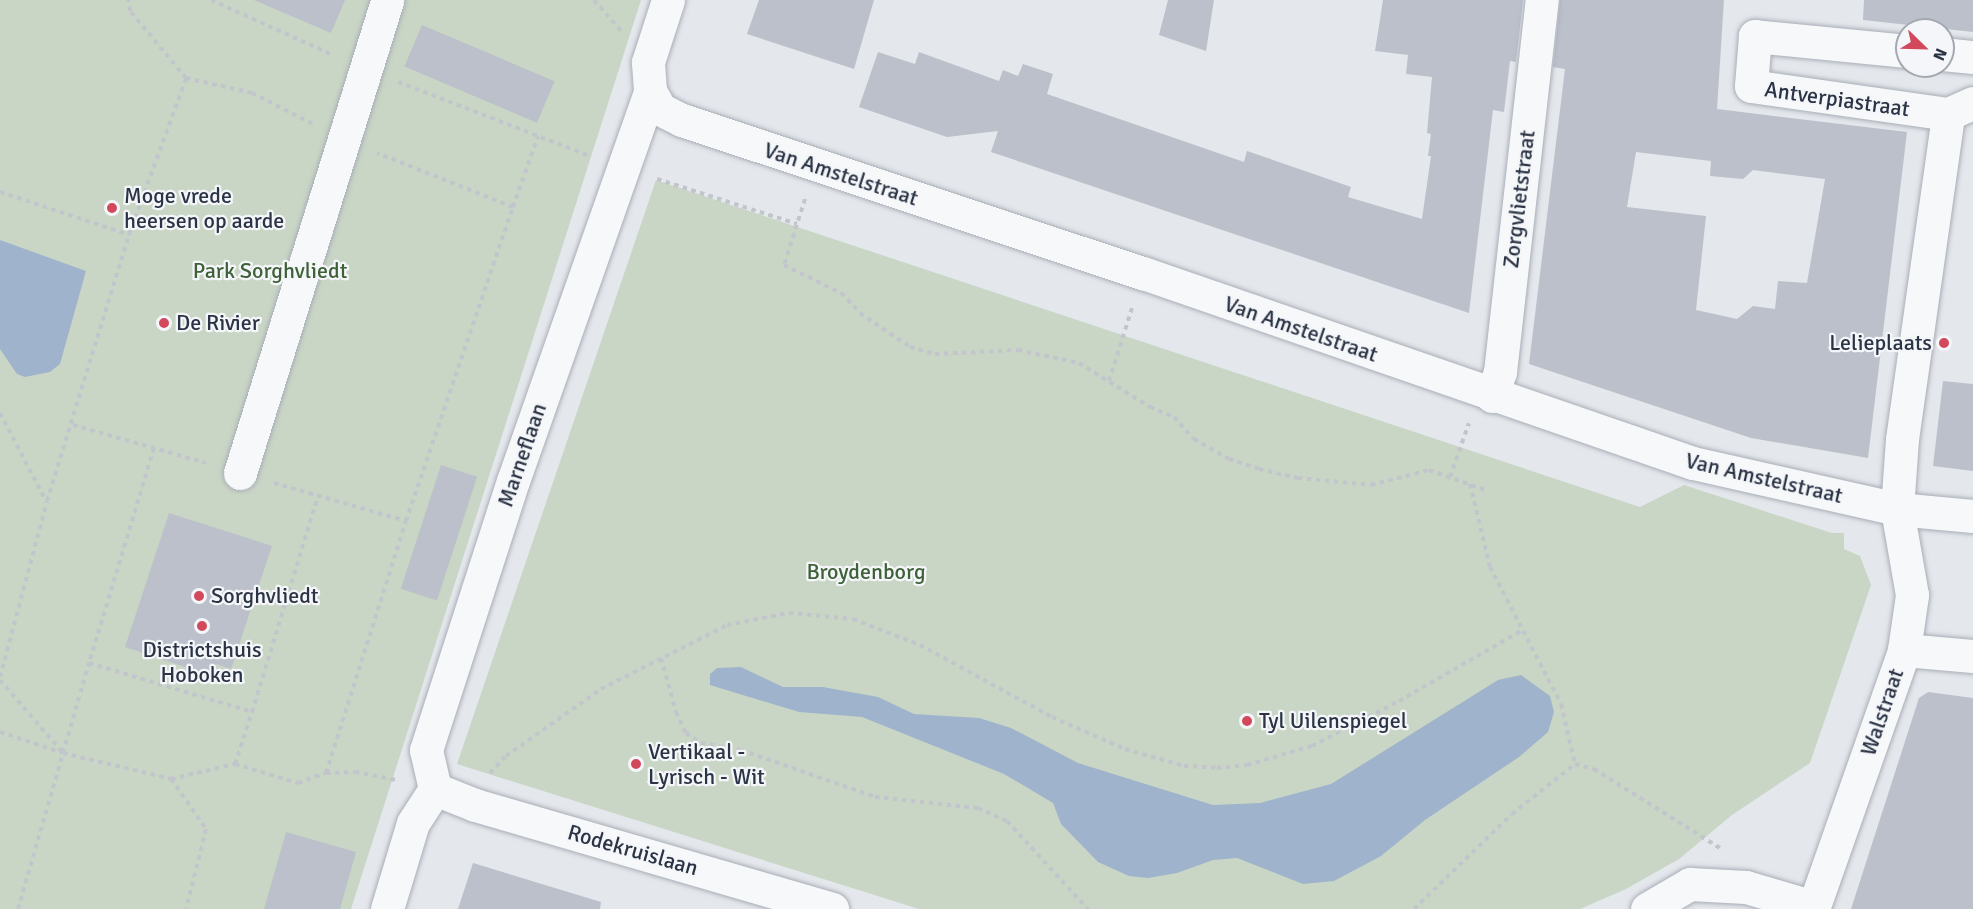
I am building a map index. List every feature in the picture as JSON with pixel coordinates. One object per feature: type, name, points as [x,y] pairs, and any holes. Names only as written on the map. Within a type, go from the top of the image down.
[{"type":"street","name":"Marneflaan","points":[[435,789],[426,750],[513,481],[625,168],[650,91],[648,62],[668,0]]},
{"type":"street","name":"Zorgvlietstraat","points":[[1486,394],[1500,372],[1542,0]]},
{"type":"street","points":[[240,473],[385,6]]},
{"type":"street","name":"Antverpiastraat","points":[[1895,50],[1755,36],[1751,87],[1960,108],[1902,440],[1897,509]]},
{"type":"street","points":[[1955,55],[1973,57]]},
{"type":"street","name":"Van Amstelstraat","points":[[650,91],[660,109],[682,120],[816,167],[1143,273],[1486,394],[1693,463],[1897,509],[1973,516]]},
{"type":"street","name":"Walstraat","points":[[1814,908],[1904,650],[1912,595],[1897,509]]},
{"type":"street","points":[[1904,650],[1972,655]]},
{"type":"street","points":[[387,909],[413,823],[435,789]]},
{"type":"street","name":"Rodekruislaan","points":[[435,789],[475,805],[832,909]]},
{"type":"street","points":[[1647,909],[1690,884],[1735,886],[1814,908]]},
{"type":"path","points":[[128,0],[130,11],[186,78],[252,93],[344,140],[513,207]]},
{"type":"path","points":[[63,753],[0,679],[46,501],[129,235],[186,78]]},
{"type":"path","points":[[326,773],[405,521],[538,136]]},
{"type":"path","points":[[816,167],[784,265],[823,281],[841,293],[860,313],[910,346],[935,354],[1018,350],[1079,363],[1174,417],[1194,439],[1229,459],[1259,469],[1298,478],[1371,485],[1428,470],[1488,491]]},
{"type":"path","points":[[625,168],[797,224]]},
{"type":"path","points":[[0,192],[129,235]]},
{"type":"path","points":[[1109,381],[1143,273]]},
{"type":"path","points":[[1450,477],[1486,394]]},
{"type":"path","points":[[0,413],[46,501]]},
{"type":"path","points":[[18,909],[154,448]]},
{"type":"path","points":[[1470,483],[1490,567],[1561,704],[1575,764]]},
{"type":"path","points":[[235,764],[318,496]]},
{"type":"path","points":[[475,805],[484,779],[506,756],[601,689],[727,625],[789,613],[853,619],[920,645],[1052,717],[1125,749],[1184,766],[1217,768],[1247,765],[1312,746],[1399,701],[1524,629]]},
{"type":"path","points":[[661,658],[676,712],[686,733],[701,743],[741,750],[875,796],[978,808],[1007,821],[1088,909]]},
{"type":"path","points":[[89,663],[252,712]]},
{"type":"path","points":[[0,732],[63,753],[171,779],[235,764],[298,783],[326,773],[355,772],[435,789]]},
{"type":"path","points":[[1575,764],[1594,769],[1721,846],[1735,886]]},
{"type":"path","points":[[1414,909],[1512,814],[1575,764]]},
{"type":"path","points":[[171,779],[207,829],[186,909]]},
{"type":"green space","name":"Park Sorghvliedt","points":[[0,0],[641,0],[351,909],[0,909]]},
{"type":"green space","name":"Broydenborg","points":[[656,180],[1640,507],[1684,485],[1832,533],[1844,533],[1844,549],[1860,556],[1871,585],[1810,763],[1732,815],[1679,859],[1626,889],[1580,909],[919,909],[457,764]]},
{"type":"water","points":[[0,240],[86,271],[60,364],[50,372],[25,377],[17,374],[0,349]]},
{"type":"water","points":[[741,667],[783,687],[823,687],[878,697],[914,714],[979,718],[1011,728],[1078,763],[1213,805],[1260,803],[1331,784],[1498,680],[1521,675],[1550,696],[1554,712],[1548,732],[1519,757],[1425,820],[1381,856],[1334,881],[1303,884],[1237,858],[1213,860],[1177,873],[1148,878],[1129,876],[1098,862],[1061,824],[1053,803],[1004,774],[862,717],[799,712],[710,685],[710,674],[717,668]]},
{"type":"building","points":[[254,0],[345,0],[331,33]]},
{"type":"building","points":[[759,0],[874,0],[854,69],[747,34]]},
{"type":"building","points":[[1168,0],[1214,0],[1206,51],[1159,35]]},
{"type":"building","points":[[1383,0],[1523,0],[1516,62],[1510,61],[1504,112],[1493,110],[1469,313],[991,152],[998,131],[947,137],[859,107],[878,52],[915,64],[919,52],[999,81],[1003,70],[1018,76],[1023,64],[1053,74],[1047,94],[1244,162],[1247,151],[1351,187],[1348,197],[1422,219],[1431,156],[1428,156],[1431,134],[1427,133],[1432,77],[1406,74],[1408,55],[1375,51]]},
{"type":"building","points":[[1560,0],[1724,0],[1717,109],[1907,132],[1868,458],[1751,438],[1529,364],[1565,69],[1553,67]],"holes":[[[1636,152],[1711,161],[1710,176],[1743,179],[1753,170],[1825,179],[1807,283],[1778,281],[1775,309],[1753,306],[1737,319],[1696,310],[1706,216],[1627,207]]]},
{"type":"building","points":[[1864,0],[1973,0],[1973,32],[1955,30],[1955,18],[1895,18],[1895,23],[1863,20]]},
{"type":"building","points":[[422,25],[555,81],[537,123],[404,66]]},
{"type":"building","points":[[1943,381],[1973,384],[1973,471],[1933,466]]},
{"type":"building","points":[[441,465],[477,477],[437,600],[401,589]]},
{"type":"building","name":"Sorghvliedt","points":[[169,513],[272,546],[231,669],[216,664],[212,676],[125,647]]},
{"type":"building","points":[[1928,692],[1973,698],[1973,909],[1851,909],[1919,698]]},
{"type":"building","points":[[286,832],[356,852],[340,909],[264,909]]},
{"type":"building","points":[[473,863],[601,902],[600,909],[458,909]]},
{"type":"place","name":"Moge vrede heersen op aarde","points":[[112,208]]},
{"type":"place","name":"De Rivier","points":[[164,323]]},
{"type":"place","name":"Lelieplaats","points":[[1944,343]]},
{"type":"place","name":"Sorghvliedt","points":[[199,596]]},
{"type":"place","name":"Districtshuis Hoboken","points":[[202,626]]},
{"type":"place","name":"Tyl Uilenspiegel","points":[[1247,721]]},
{"type":"place","name":"Vertikaal - Lyrisch - Wit","points":[[636,764]]}]
